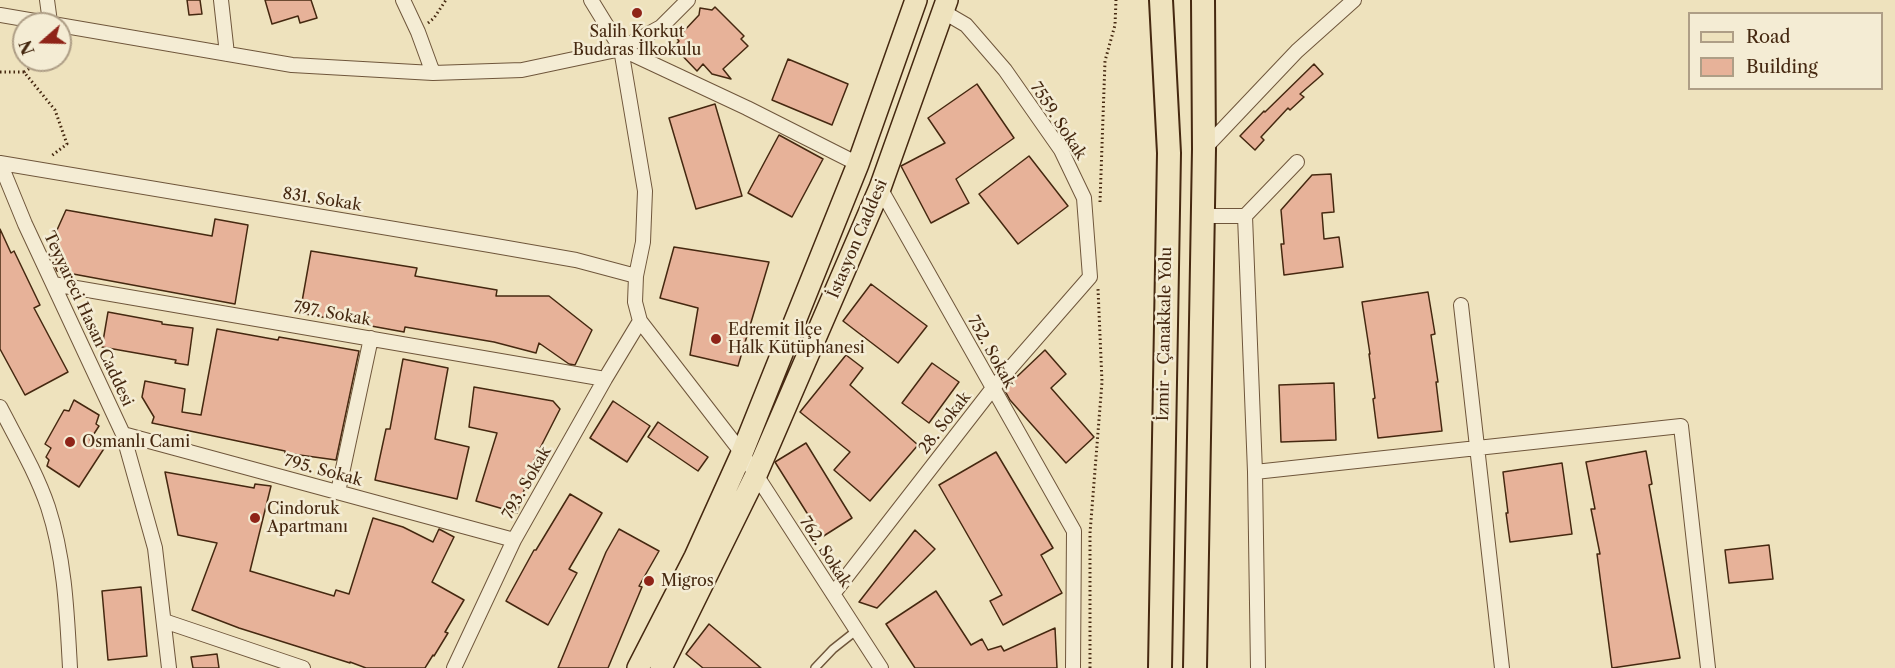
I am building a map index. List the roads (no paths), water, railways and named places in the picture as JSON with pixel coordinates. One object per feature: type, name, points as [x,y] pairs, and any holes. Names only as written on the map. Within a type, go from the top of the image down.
[{"type":"highway","name":"İzmir - Çanakkale Yolu","points":[[1160,668],[1168,153],[1161,0]]},
{"type":"highway","points":[[1195,668],[1204,149],[1203,0]]},
{"type":"main road","name":"İstasyon Caddesi","points":[[638,668],[694,557],[742,453],[858,164],[916,0]]},
{"type":"main road","name":"İstasyon Caddesi","points":[[661,668],[756,475],[880,188],[945,5]]},
{"type":"street","points":[[221,0],[227,54]]},
{"type":"street","points":[[403,0],[418,32],[433,74]]},
{"type":"street","points":[[591,0],[621,49],[645,191],[643,242],[636,276],[634,302],[640,321]]},
{"type":"street","points":[[72,26],[292,65],[433,74],[522,70],[621,49],[661,27],[687,0]]},
{"type":"street","points":[[1204,149],[1297,51],[1354,0]]},
{"type":"street","name":"7559. Sokak","points":[[945,5],[966,25],[1005,70],[1061,150],[1084,198],[1094,279]]},
{"type":"street","points":[[621,49],[747,108],[858,164]]},
{"type":"street","points":[[1203,216],[1245,216],[1297,162]]},
{"type":"street","name":"831. Sokak","points":[[0,164],[576,260],[636,276]]},
{"type":"street","name":"Teyyareci Hasan Caddesi","points":[[0,164],[123,434],[155,548],[169,668]]},
{"type":"street","name":"752. Sokak","points":[[880,188],[1074,531],[1073,668]]},
{"type":"street","points":[[1245,216],[1255,472],[1258,668]]},
{"type":"street","name":"28. Sokak","points":[[833,594],[993,388],[1094,279]]},
{"type":"street","name":"797. Sokak","points":[[53,284],[605,380]]},
{"type":"street","points":[[1461,305],[1502,668]]},
{"type":"street","name":"762. Sokak","points":[[640,321],[742,453],[881,668]]},
{"type":"street","name":"793. Sokak","points":[[454,668],[514,540],[640,321]]},
{"type":"street","points":[[338,492],[371,338]]},
{"type":"street","points":[[0,407],[35,475],[48,507],[63,570],[70,668]]},
{"type":"street","points":[[1255,472],[1681,426],[1708,668]]},
{"type":"street","name":"795. Sokak","points":[[123,434],[514,540]]},
{"type":"street","points":[[164,621],[303,668]]},
{"type":"lane","points":[[815,668],[833,649],[857,630]]},
{"type":"place","name":"Salih Korkut Budaras İlkokulu","points":[[637,13]]},
{"type":"place","name":"Edremit İlçe Halk Kütüphanesi","points":[[716,339]]},
{"type":"place","name":"Osmanlı Cami","points":[[70,442]]},
{"type":"place","name":"Cindoruk Apartmanı","points":[[255,518]]},
{"type":"place","name":"Migros","points":[[649,581]]}]
